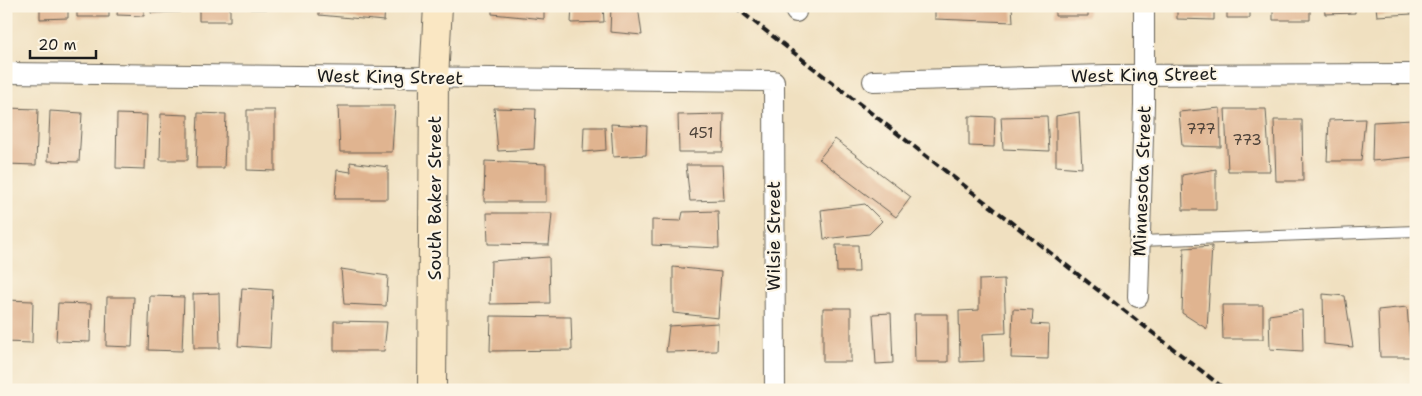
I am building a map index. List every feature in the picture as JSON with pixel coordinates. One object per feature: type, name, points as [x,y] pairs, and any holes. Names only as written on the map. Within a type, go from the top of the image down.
[{"type":"street","name":"South Baker Street","points":[[432,390],[434,79],[438,6]]},
{"type":"street","name":"Minnesota Street","points":[[1138,297],[1144,6]]},
{"type":"street","name":"West King Street","points":[[6,73],[434,79],[774,81]]},
{"type":"street","name":"West King Street","points":[[872,81],[1416,74]]},
{"type":"street","name":"Wilsie Street","points":[[774,81],[775,390]]},
{"type":"lane","points":[[1140,241],[1416,231]]},
{"type":"building","points":[[40,6],[68,6],[68,18],[40,19]]},
{"type":"building","points":[[77,6],[109,6],[109,17],[77,17]]},
{"type":"building","points":[[118,6],[144,6],[144,16],[117,15]]},
{"type":"building","points":[[151,6],[181,6],[181,12],[151,13]]},
{"type":"building","points":[[199,6],[230,6],[230,21],[199,21]]},
{"type":"building","points":[[250,6],[284,6],[284,9],[250,9]]},
{"type":"building","points":[[319,6],[385,6],[384,21],[319,15]]},
{"type":"building","points":[[492,6],[544,6],[544,19],[492,14]]},
{"type":"building","points":[[572,6],[603,6],[604,22],[571,23]]},
{"type":"building","points":[[611,6],[638,6],[642,35],[610,32]]},
{"type":"building","points":[[935,6],[1012,6],[1013,22],[935,19]]},
{"type":"building","points":[[1055,6],[1088,6],[1088,16],[1055,16]]},
{"type":"building","points":[[1177,6],[1214,6],[1214,20],[1177,19]]},
{"type":"building","points":[[1227,6],[1250,6],[1250,18],[1227,18]]},
{"type":"building","points":[[1273,6],[1310,6],[1310,20],[1273,20]]},
{"type":"building","points":[[1324,6],[1355,6],[1355,13],[1325,14]]},
{"type":"building","points":[[1376,6],[1412,6],[1412,14],[1377,16]]},
{"type":"building","points":[[338,106],[395,106],[392,152],[340,152]]},
{"type":"building","points":[[6,108],[38,109],[36,165],[6,164]]},
{"type":"building","points":[[494,108],[536,109],[534,149],[498,151]]},
{"type":"building","points":[[1220,108],[1221,147],[1182,146],[1179,112]]},
{"type":"building","points":[[1225,109],[1266,109],[1270,171],[1228,171]]},
{"type":"building","points":[[247,110],[275,110],[275,171],[247,170]]},
{"type":"building","points":[[50,111],[82,113],[79,162],[48,161]]},
{"type":"building","points":[[1079,112],[1082,168],[1056,166],[1056,116]]},
{"type":"building","points":[[198,113],[226,114],[224,168],[196,168]]},
{"type":"building","points":[[117,114],[147,115],[145,169],[116,168]]},
{"type":"building","points":[[161,114],[188,115],[188,160],[160,160]]},
{"type":"building","points":[[724,114],[723,152],[679,152],[678,115]]},
{"type":"building","points":[[969,116],[995,117],[994,147],[969,146]]},
{"type":"building","points":[[1047,116],[1049,151],[1003,149],[1001,117]]},
{"type":"building","points":[[1365,119],[1361,161],[1327,161],[1329,120]]},
{"type":"building","points":[[1274,120],[1302,120],[1303,181],[1276,181]]},
{"type":"building","points":[[1413,120],[1414,157],[1372,161],[1373,122]]},
{"type":"building","points":[[611,124],[647,126],[646,155],[613,157]]},
{"type":"building","points":[[584,127],[605,127],[606,150],[583,152]]},
{"type":"building","points":[[835,139],[911,197],[896,217],[819,159]]},
{"type":"building","points":[[485,161],[546,164],[546,202],[484,202]]},
{"type":"building","points":[[350,162],[388,167],[388,199],[335,199],[337,170],[351,172]]},
{"type":"building","points":[[686,165],[722,165],[724,200],[690,201]]},
{"type":"building","points":[[1216,169],[1216,210],[1183,210],[1182,175]]},
{"type":"building","points":[[865,204],[882,221],[869,234],[824,239],[821,210]]},
{"type":"building","points":[[718,211],[719,248],[652,245],[652,220],[681,221],[683,212]]},
{"type":"building","points":[[487,213],[552,213],[549,245],[488,244]]},
{"type":"building","points":[[836,245],[858,245],[859,272],[837,272]]},
{"type":"building","points":[[1212,246],[1207,329],[1182,313],[1184,248]]},
{"type":"building","points":[[549,257],[550,303],[490,304],[491,261]]},
{"type":"building","points":[[673,267],[721,272],[718,318],[673,313]]},
{"type":"building","points":[[341,269],[388,276],[386,306],[344,304]]},
{"type":"building","points":[[1004,279],[1006,333],[983,334],[984,361],[960,362],[959,311],[979,310],[979,280]]},
{"type":"building","points":[[242,288],[273,290],[270,348],[238,346]]},
{"type":"building","points":[[219,293],[220,348],[194,348],[193,294]]},
{"type":"building","points":[[1323,294],[1345,296],[1353,347],[1324,344]]},
{"type":"building","points":[[150,296],[184,297],[182,351],[148,350]]},
{"type":"building","points":[[107,297],[134,297],[132,347],[106,346]]},
{"type":"building","points":[[6,300],[33,301],[32,343],[6,342]]},
{"type":"building","points":[[58,303],[91,304],[90,342],[56,341]]},
{"type":"building","points":[[1222,305],[1263,305],[1263,339],[1223,339]]},
{"type":"building","points":[[1407,307],[1411,357],[1380,357],[1378,310]]},
{"type":"building","points":[[823,308],[851,308],[851,362],[823,362]]},
{"type":"building","points":[[1013,309],[1033,310],[1032,324],[1049,325],[1048,359],[1011,358]]},
{"type":"building","points":[[1302,310],[1303,351],[1270,349],[1269,315]]},
{"type":"building","points":[[891,313],[893,363],[876,364],[873,314]]},
{"type":"building","points":[[914,314],[948,314],[948,362],[915,362]]},
{"type":"building","points":[[491,316],[571,317],[572,350],[490,351]]},
{"type":"building","points":[[334,321],[387,322],[384,351],[334,351]]},
{"type":"building","points":[[718,323],[717,351],[666,352],[669,326]]},
{"type":"railway","points":[[734,6],[1226,390]]}]
